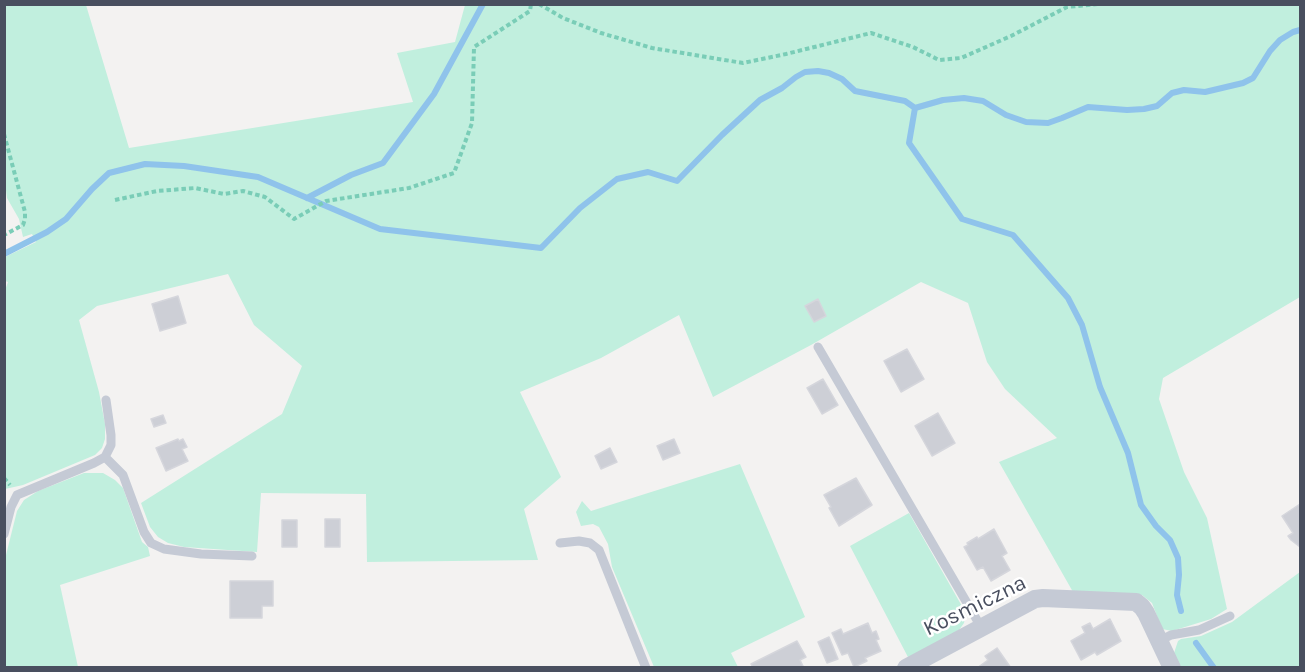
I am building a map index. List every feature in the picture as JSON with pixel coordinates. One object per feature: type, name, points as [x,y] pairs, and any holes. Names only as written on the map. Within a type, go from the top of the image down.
[{"type":"street","name":"Kosmiczna","points":[[906,668],[1035,599],[1043,598],[1136,602],[1146,612],[1172,668]]},
{"type":"lane","points":[[818,347],[981,627]]},
{"type":"lane","points":[[4,534],[11,507],[17,495],[105,457],[111,445],[106,400]]},
{"type":"lane","points":[[105,457],[123,475],[144,532],[152,543],[164,549],[201,554],[252,556]]},
{"type":"lane","points":[[560,543],[579,541],[590,543],[599,550],[646,668]]},
{"type":"lane","points":[[1160,640],[1170,635],[1199,630],[1230,616]]},
{"type":"path","points":[[115,200],[157,191],[195,188],[224,194],[243,191],[264,197],[294,219],[326,201],[409,188],[454,173],[472,123],[474,47],[530,11],[531,4]]},
{"type":"path","points":[[539,4],[563,18],[601,33],[652,48],[743,63],[870,33],[913,47],[939,60],[961,57],[1011,36],[1067,7],[1098,4]]},
{"type":"path","points":[[4,134],[25,219],[23,225],[4,235]]},
{"type":"green space","points":[[5,5],[86,5],[129,148],[413,102],[397,53],[455,42],[465,5],[1300,5],[1300,297],[1163,378],[1159,399],[1184,472],[1207,518],[1227,609],[1211,619],[1172,631],[1162,629],[1152,603],[1142,595],[1073,592],[999,462],[1057,438],[1005,389],[987,362],[968,303],[921,282],[811,345],[713,397],[679,315],[601,358],[520,392],[561,477],[524,509],[538,560],[367,562],[366,494],[261,493],[257,552],[184,547],[168,543],[158,537],[150,527],[141,503],[282,414],[302,366],[254,325],[228,274],[97,306],[79,320],[99,392],[105,424],[105,439],[102,448],[95,455],[23,485],[5,489],[5,504],[4,293],[8,282],[5,281],[5,257],[36,242],[32,234],[23,237],[19,219],[7,198],[5,183]]},
{"type":"green space","points":[[740,464],[805,617],[731,653],[738,667],[654,667],[612,567],[608,544],[599,527],[593,524],[581,526],[576,512],[582,501],[591,511]]},
{"type":"green space","points":[[84,473],[103,473],[123,488],[142,542],[148,547],[150,556],[60,585],[78,667],[5,667],[5,559],[17,511],[24,500],[38,491]]},
{"type":"green space","points":[[909,513],[963,608],[965,616],[964,623],[959,630],[909,659],[850,546]]},
{"type":"green space","points":[[1300,572],[1300,667],[1179,667],[1173,656],[1178,641],[1201,636],[1232,622]]},
{"type":"building","points":[[178,296],[186,323],[160,331],[152,304]]},
{"type":"building","points":[[818,299],[826,316],[814,322],[805,306]]},
{"type":"building","points":[[907,349],[924,379],[901,392],[884,361]]},
{"type":"building","points":[[823,379],[838,405],[822,414],[807,388]]},
{"type":"building","points":[[938,413],[955,443],[932,456],[915,426]]},
{"type":"building","points":[[163,415],[166,423],[154,427],[151,419]]},
{"type":"building","points":[[178,439],[179,441],[183,439],[187,447],[182,449],[188,461],[166,471],[156,448]]},
{"type":"building","points":[[674,439],[680,453],[663,460],[657,446]]},
{"type":"building","points":[[610,448],[617,462],[601,469],[595,456]]},
{"type":"building","points":[[856,478],[872,505],[839,526],[824,495]]},
{"type":"building","points":[[1300,504],[1300,547],[1288,536],[1293,533],[1282,516]]},
{"type":"building","points":[[325,519],[340,519],[340,547],[325,547]]},
{"type":"building","points":[[282,520],[297,520],[297,547],[282,547]]},
{"type":"building","points":[[994,529],[1007,553],[1002,556],[1010,570],[991,581],[983,567],[977,570],[964,547],[977,537],[978,539]]},
{"type":"building","points":[[230,581],[273,581],[273,606],[262,606],[262,618],[230,618]]},
{"type":"building","points":[[1110,619],[1121,641],[1097,655],[1095,652],[1081,660],[1071,641],[1085,633],[1082,627],[1090,623],[1093,629]]},
{"type":"building","points":[[868,623],[872,633],[876,631],[879,639],[876,640],[881,651],[865,658],[867,661],[854,667],[848,653],[842,655],[832,633],[841,629],[843,634]]},
{"type":"building","points":[[829,637],[838,659],[827,663],[818,642]]},
{"type":"building","points":[[797,641],[806,657],[800,660],[804,668],[753,668],[751,664]]},
{"type":"building","points":[[997,648],[1011,668],[977,668],[988,660],[985,656]]},
{"type":"waterway","points":[[307,198],[351,175],[383,163],[434,94],[483,4]]},
{"type":"waterway","points":[[4,254],[47,232],[66,219],[109,173],[145,164],[184,166],[258,177],[380,229],[541,248],[580,208],[617,179],[648,172],[677,181],[760,100],[805,72],[829,73],[842,79],[855,91],[905,101],[915,108],[943,100],[964,98],[983,101],[1006,115],[1026,122],[1048,123],[1088,107],[1144,109],[1157,106],[1172,93],[1184,90],[1205,92],[1243,83],[1253,78],[1280,40],[1300,30]]},
{"type":"waterway","points":[[915,108],[909,143],[962,219],[1013,235],[1068,298],[1082,325],[1100,387],[1128,453],[1141,505],[1156,526],[1170,540],[1178,558],[1177,595],[1181,611]]},
{"type":"waterway","points":[[1196,643],[1214,668]]}]
